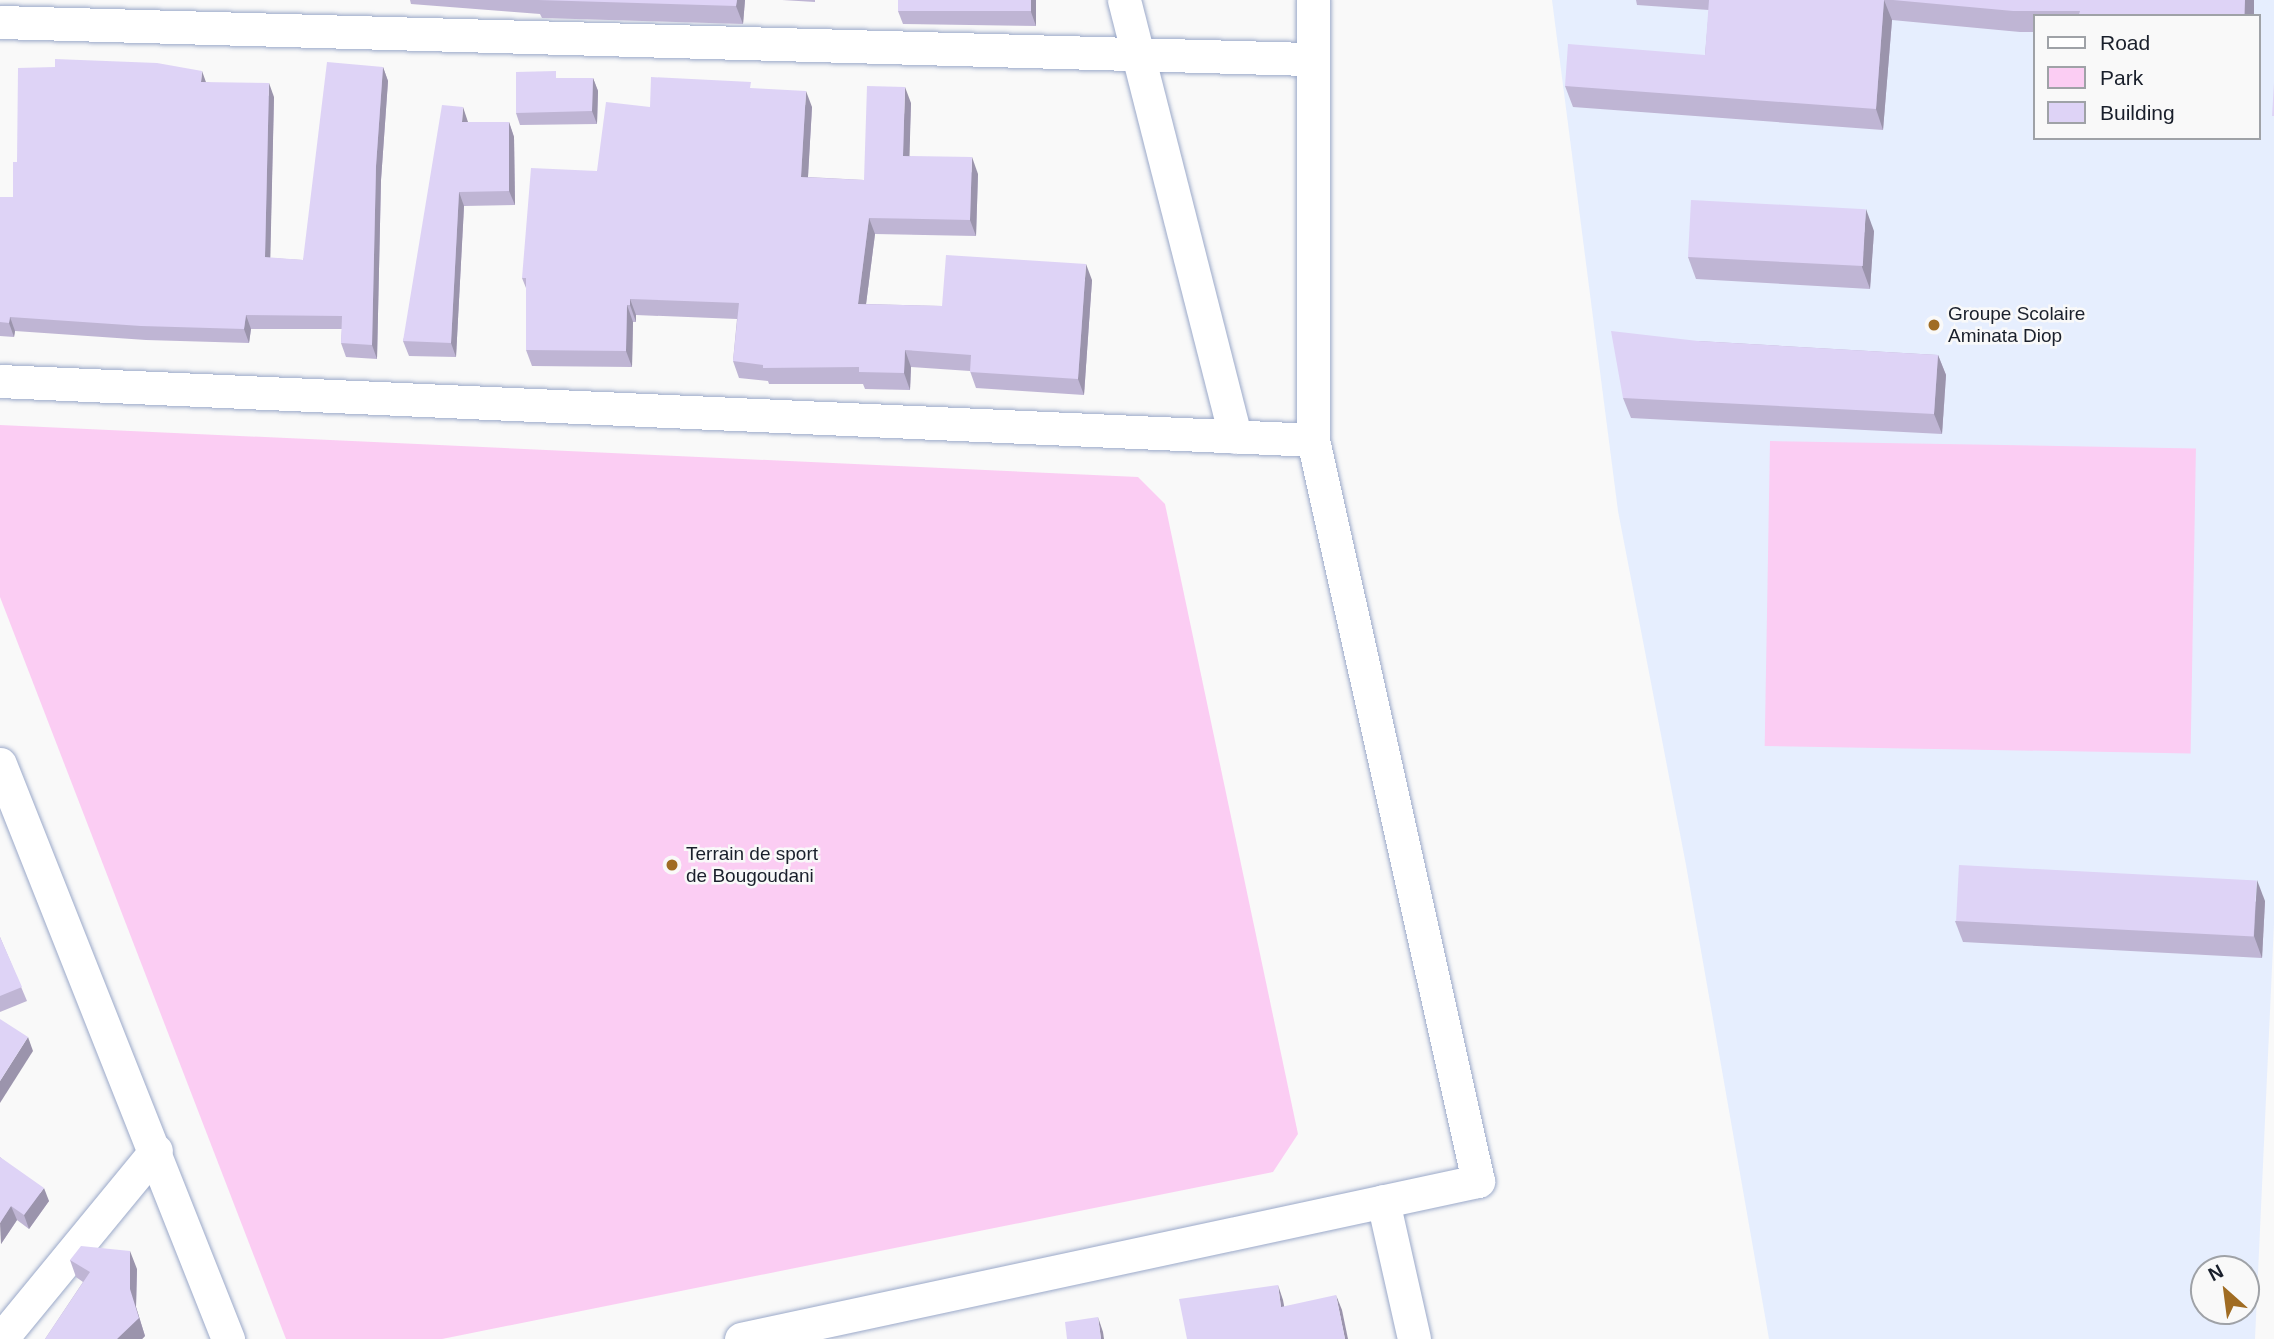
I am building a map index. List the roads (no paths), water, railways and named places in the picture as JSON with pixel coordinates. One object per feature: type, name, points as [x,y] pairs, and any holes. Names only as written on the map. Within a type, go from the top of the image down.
[{"type":"street","points":[[1124,0],[1235,437]]},
{"type":"street","points":[[741,1339],[1478,1181],[1313,440],[1313,0]]},
{"type":"street","points":[[0,22],[1311,59]]},
{"type":"street","points":[[0,381],[1313,440]]},
{"type":"street","points":[[0,764],[156,1150],[228,1339]]},
{"type":"street","points":[[1,1339],[156,1150]]},
{"type":"street","points":[[1383,1201],[1414,1339]]},
{"type":"place","name":"Groupe Scolaire Aminata Diop","points":[[1934,325]]},
{"type":"place","name":"Terrain de sport de Bougoudani","points":[[672,865]]}]
